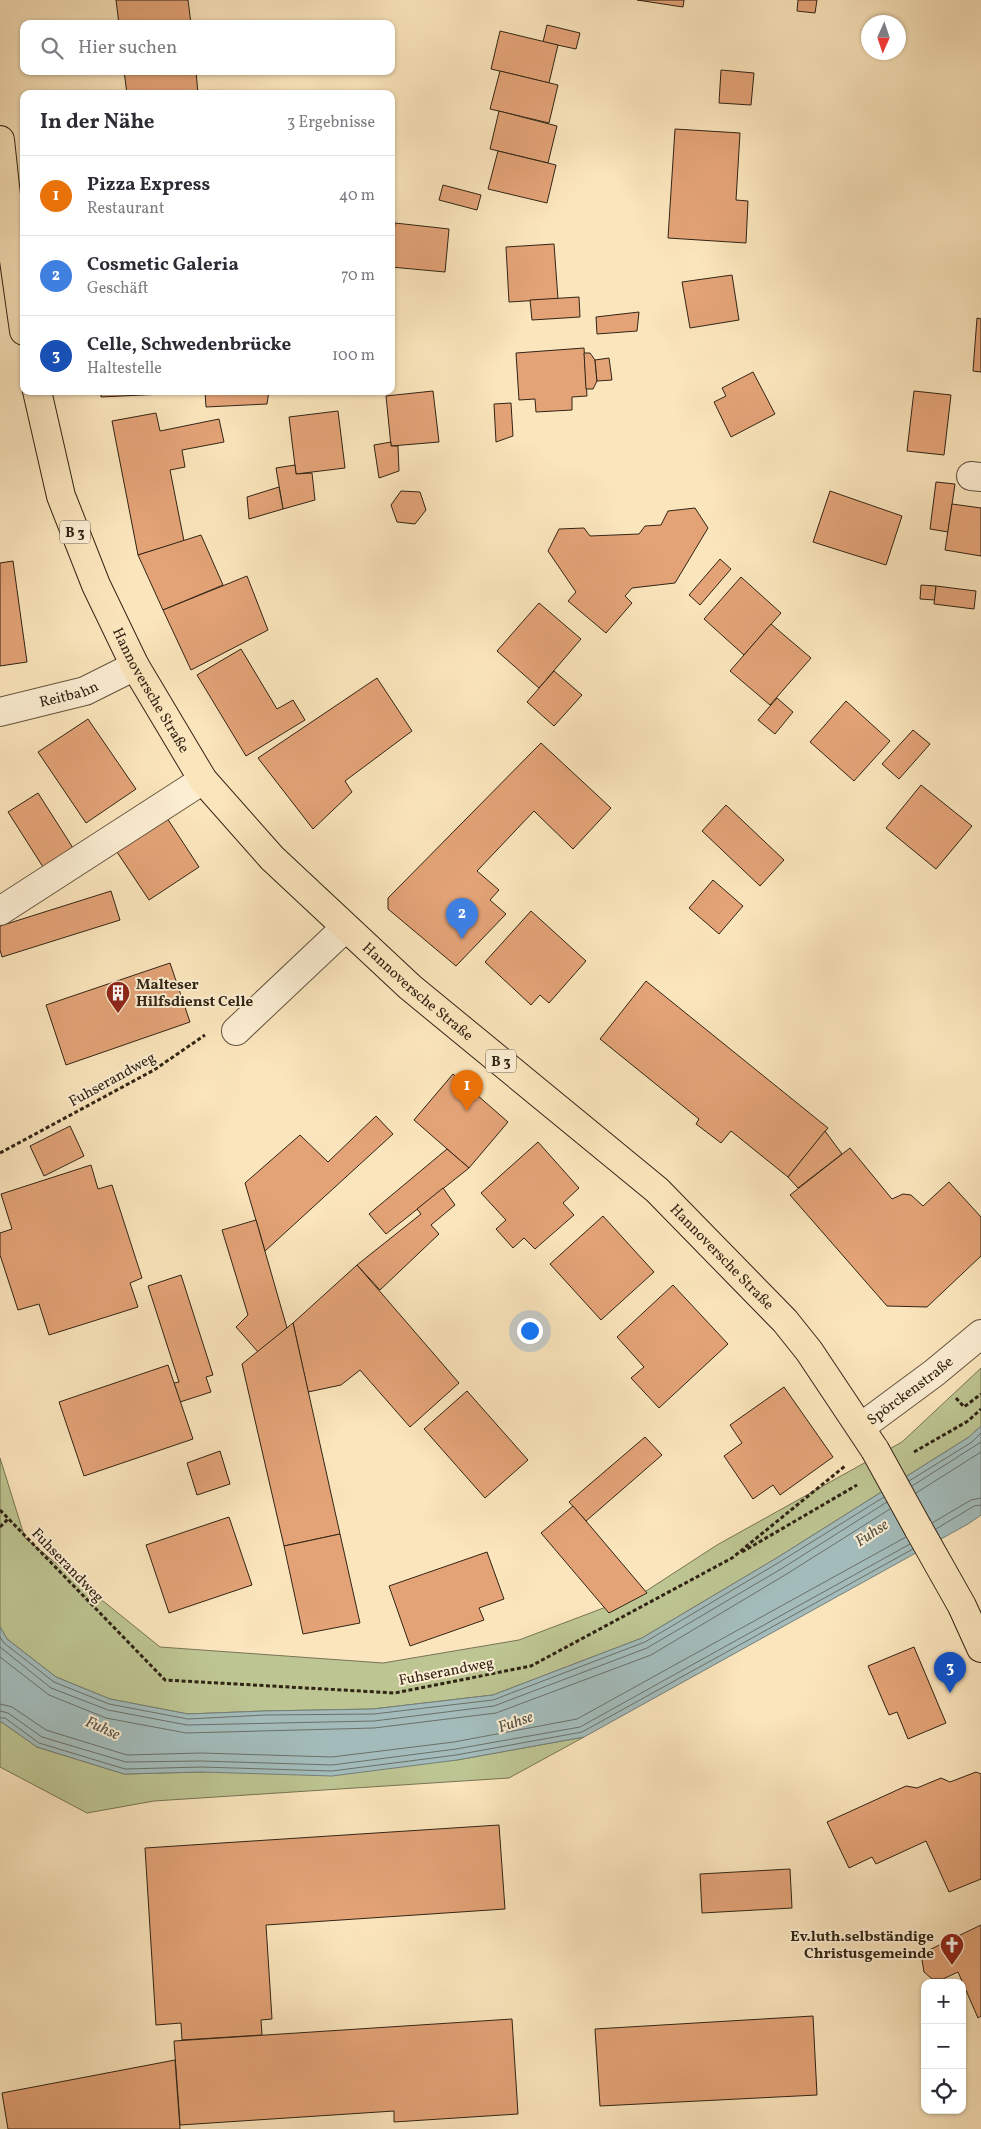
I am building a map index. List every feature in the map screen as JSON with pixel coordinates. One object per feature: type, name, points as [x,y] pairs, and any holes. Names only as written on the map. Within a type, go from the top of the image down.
[{"type":"main road","points":[[0,140],[5,233],[20,310]]},
{"type":"main road","name":"Hannoversche Straße","points":[[38,395],[61,496],[96,585],[134,666],[204,780],[272,858],[345,928],[410,987],[657,1190],[784,1321],[809,1351],[875,1450],[962,1606],[981,1648]]},
{"type":"street","name":"Reitbahn","points":[[0,712],[85,691],[134,666]]},
{"type":"street","points":[[0,911],[204,780]]},
{"type":"street","points":[[236,1031],[345,928]]},
{"type":"street","name":"Spörckenstraße","points":[[861,1427],[934,1373],[981,1334]]},
{"type":"path","name":"Fuhserandweg","points":[[0,1153],[154,1070],[202,1036],[236,1031]]},
{"type":"path","points":[[964,1408],[981,1394]]},
{"type":"path","name":"Fuhserandweg","points":[[0,1510],[165,1680],[395,1693],[531,1666],[732,1558],[839,1469],[875,1450]]},
{"type":"path","points":[[0,1527],[8,1520]]},
{"type":"green space","points":[[981,1368],[981,1426],[969,1437],[775,1559],[642,1638],[493,1695],[373,1709],[188,1714],[110,1699],[56,1677],[7,1639],[0,1627],[0,1458],[25,1538],[160,1647],[383,1663],[519,1640],[643,1593],[717,1545],[902,1442]]},
{"type":"green space","points":[[0,1721],[37,1747],[124,1774],[457,1760],[584,1737],[509,1778],[154,1801],[87,1813],[0,1767]]},
{"type":"water","name":"Fuhse","points":[[981,1426],[981,1515],[968,1524],[584,1737],[457,1760],[332,1776],[201,1772],[124,1774],[37,1747],[0,1721],[0,1627],[7,1639],[56,1677],[110,1699],[188,1714],[373,1709],[493,1695],[642,1638],[775,1559],[969,1437]]},
{"type":"building","points":[[116,0],[188,0],[190,20],[118,20]]},
{"type":"building","points":[[637,0],[684,0],[683,7]]},
{"type":"building","points":[[798,0],[817,0],[815,13],[797,11]]},
{"type":"building","points":[[547,25],[580,33],[576,49],[543,42]]},
{"type":"building","points":[[500,31],[558,45],[549,83],[491,69]]},
{"type":"building","points":[[721,70],[754,73],[751,105],[719,103]]},
{"type":"building","points":[[500,71],[558,85],[549,123],[490,109]]},
{"type":"building","points":[[125,75],[196,75],[198,90],[126,90]]},
{"type":"building","points":[[499,111],[557,126],[548,163],[490,149]]},
{"type":"building","points":[[675,129],[740,133],[736,200],[748,201],[746,243],[668,238]]},
{"type":"building","points":[[498,151],[556,165],[547,203],[488,189]]},
{"type":"building","points":[[443,185],[481,195],[477,210],[439,200]]},
{"type":"building","points":[[395,223],[449,229],[445,272],[395,267]]},
{"type":"building","points":[[554,244],[558,299],[509,302],[506,247]]},
{"type":"building","points":[[732,275],[739,320],[690,328],[682,282]]},
{"type":"building","points":[[579,297],[580,317],[532,320],[530,300]]},
{"type":"building","points":[[639,312],[637,331],[597,334],[596,317]]},
{"type":"building","points":[[977,318],[981,319],[981,372],[973,371]]},
{"type":"building","points":[[584,348],[587,396],[572,397],[572,410],[536,412],[535,399],[519,400],[516,353]]},
{"type":"building","points":[[584,353],[590,353],[595,360],[597,381],[593,389],[586,389]]},
{"type":"building","points":[[609,358],[612,380],[597,381],[595,360]]},
{"type":"building","points":[[753,372],[775,414],[731,437],[714,402],[726,396],[722,388]]},
{"type":"building","points":[[433,391],[439,442],[391,446],[386,396]]},
{"type":"building","points":[[914,391],[951,395],[944,455],[907,451]]},
{"type":"building","points":[[101,395],[143,395],[101,397]]},
{"type":"building","points":[[205,395],[268,395],[267,404],[206,407]]},
{"type":"building","points":[[511,403],[513,436],[496,442],[494,404]]},
{"type":"building","points":[[338,411],[345,468],[296,474],[289,417]]},
{"type":"building","points":[[156,413],[160,431],[219,419],[224,442],[182,450],[185,467],[170,470],[184,541],[138,555],[112,421]]},
{"type":"building","points":[[391,442],[391,446],[398,446],[399,471],[379,478],[374,445]]},
{"type":"building","points":[[295,465],[296,474],[312,473],[315,500],[283,509],[276,468]]},
{"type":"building","points":[[936,482],[955,484],[948,532],[930,529]]},
{"type":"building","points":[[279,487],[283,509],[249,519],[247,497]]},
{"type":"building","points":[[401,491],[420,492],[426,510],[415,524],[397,522],[391,505]]},
{"type":"building","points":[[830,491],[902,516],[886,565],[813,542]]},
{"type":"building","points":[[952,504],[981,508],[981,556],[945,550]]},
{"type":"building","points":[[695,508],[708,528],[675,583],[632,588],[625,596],[632,603],[606,633],[568,601],[576,592],[548,551],[559,529],[584,528],[590,536],[639,534],[645,526],[661,525],[668,511]]},
{"type":"building","points":[[201,535],[223,585],[163,610],[138,555]]},
{"type":"building","points":[[720,559],[731,569],[700,605],[689,595]]},
{"type":"building","points":[[13,561],[27,662],[0,666],[0,563]]},
{"type":"building","points":[[247,576],[268,630],[191,670],[163,610]]},
{"type":"building","points":[[741,577],[781,613],[744,655],[704,619]]},
{"type":"building","points":[[921,585],[936,586],[935,600],[920,599]]},
{"type":"building","points":[[936,586],[976,591],[974,609],[934,604]]},
{"type":"building","points":[[539,603],[581,639],[539,688],[497,651]]},
{"type":"building","points":[[771,624],[811,658],[770,705],[730,671]]},
{"type":"building","points":[[241,649],[277,709],[293,700],[305,720],[246,756],[197,675]]},
{"type":"building","points":[[554,671],[582,695],[554,726],[527,702]]},
{"type":"building","points":[[377,678],[412,731],[345,781],[352,792],[313,829],[258,758]]},
{"type":"building","points":[[777,698],[793,712],[775,734],[758,720]]},
{"type":"building","points":[[846,701],[890,741],[854,781],[810,742]]},
{"type":"building","points":[[88,719],[136,789],[86,823],[38,752]]},
{"type":"building","points":[[913,730],[930,744],[899,779],[882,764]]},
{"type":"building","points":[[541,743],[611,808],[573,849],[534,811],[477,871],[499,890],[490,900],[506,914],[456,966],[388,909],[388,898]]},
{"type":"building","points":[[921,785],[972,826],[936,869],[886,828]]},
{"type":"building","points":[[38,793],[73,848],[43,867],[8,812]]},
{"type":"building","points":[[726,805],[784,860],[760,886],[702,831]]},
{"type":"building","points":[[165,815],[199,867],[149,900],[115,849]]},
{"type":"building","points":[[713,880],[743,906],[719,934],[689,908]]},
{"type":"building","points":[[111,891],[120,920],[2,957],[0,950],[0,926]]},
{"type":"building","points":[[531,911],[586,961],[549,1003],[540,995],[531,1005],[485,962]]},
{"type":"building","name":"Malteser Hilfsdienst Celle","points":[[170,963],[190,1022],[66,1065],[46,1005]]},
{"type":"building","points":[[646,981],[828,1128],[788,1177],[731,1131],[721,1143],[696,1124],[699,1119],[600,1039]]},
{"type":"building","points":[[453,1074],[508,1122],[469,1168],[414,1120]]},
{"type":"building","points":[[376,1116],[393,1134],[265,1251],[245,1183],[300,1135],[328,1162]]},
{"type":"building","points":[[70,1126],[84,1156],[44,1176],[30,1146]]},
{"type":"building","points":[[825,1131],[842,1154],[798,1188],[788,1177]]},
{"type":"building","points":[[538,1142],[579,1188],[563,1203],[574,1215],[535,1249],[524,1238],[513,1248],[496,1229],[506,1220],[481,1193]]},
{"type":"building","points":[[850,1148],[892,1199],[903,1194],[911,1195],[923,1206],[949,1182],[981,1217],[981,1256],[927,1307],[887,1306],[790,1195]]},
{"type":"building","points":[[447,1149],[469,1168],[386,1234],[369,1214]]},
{"type":"building","points":[[91,1165],[98,1189],[112,1185],[142,1278],[130,1283],[138,1307],[49,1335],[39,1304],[18,1310],[0,1255],[0,1233],[12,1229],[1,1194]]},
{"type":"building","points":[[443,1188],[455,1205],[431,1225],[439,1234],[380,1290],[357,1265],[421,1214],[417,1209]]},
{"type":"building","points":[[603,1216],[654,1272],[601,1320],[550,1264]]},
{"type":"building","points":[[256,1220],[287,1328],[258,1352],[236,1327],[248,1315],[222,1230]]},
{"type":"building","points":[[357,1265],[459,1383],[410,1427],[360,1370],[341,1385],[308,1392],[293,1323]]},
{"type":"building","points":[[181,1275],[213,1375],[206,1377],[211,1392],[180,1402],[174,1383],[179,1382],[148,1286]]},
{"type":"building","points":[[673,1285],[728,1344],[659,1408],[631,1378],[644,1367],[617,1337]]},
{"type":"building","points":[[293,1323],[340,1534],[284,1546],[242,1364]]},
{"type":"building","points":[[168,1365],[193,1439],[84,1476],[59,1402]]},
{"type":"building","points":[[784,1387],[833,1457],[780,1495],[773,1485],[753,1499],[724,1456],[742,1443],[730,1425]]},
{"type":"building","points":[[467,1391],[528,1460],[485,1498],[424,1429]]},
{"type":"building","points":[[645,1437],[662,1455],[586,1521],[569,1502]]},
{"type":"building","points":[[220,1451],[230,1484],[197,1495],[187,1463]]},
{"type":"building","points":[[573,1506],[647,1593],[609,1613],[541,1533]]},
{"type":"building","points":[[229,1517],[252,1585],[169,1613],[146,1545]]},
{"type":"building","points":[[340,1534],[360,1623],[303,1634],[284,1546]]},
{"type":"building","points":[[487,1552],[504,1599],[479,1608],[484,1620],[410,1646],[389,1586]]},
{"type":"building","points":[[914,1647],[946,1723],[908,1739],[897,1712],[889,1715],[868,1666]]},
{"type":"building","points":[[976,1772],[981,1774],[981,1879],[949,1892],[926,1841],[876,1864],[872,1857],[849,1868],[827,1822],[906,1786],[917,1788],[941,1778],[950,1782]]},
{"type":"building","points":[[499,1825],[505,1909],[266,1925],[272,2019],[261,2020],[262,2035],[182,2040],[181,2023],[156,2025],[145,1848]]},
{"type":"building","points":[[790,1869],[792,1908],[702,1913],[700,1874]]},
{"type":"building","name":"Ev.luth.selbständige Christusgemeinde","points":[[981,1925],[981,2016],[978,2018],[966,1990],[966,1979],[961,1979],[958,1972],[943,1979],[932,1979],[924,1972],[922,1960],[929,1950]]},
{"type":"building","points":[[813,2016],[817,2095],[600,2106],[595,2029]]},
{"type":"building","points":[[512,2019],[518,2114],[394,2122],[394,2111],[180,2125],[174,2041]]},
{"type":"building","points":[[175,2060],[180,2129],[8,2129],[2,2093]]},
{"type":"place","name":"Cosmetic Galeria","points":[[462,939]]},
{"type":"place","name":"Malteser Hilfsdienst Celle","points":[[118,1014]]},
{"type":"place","name":"Pizza Express","points":[[467,1111]]},
{"type":"place","name":"Celle, Schwedenbrücke","points":[[950,1693]]},
{"type":"place","name":"Ev.luth.selbständige Christusgemeinde","points":[[952,1966]]}]
